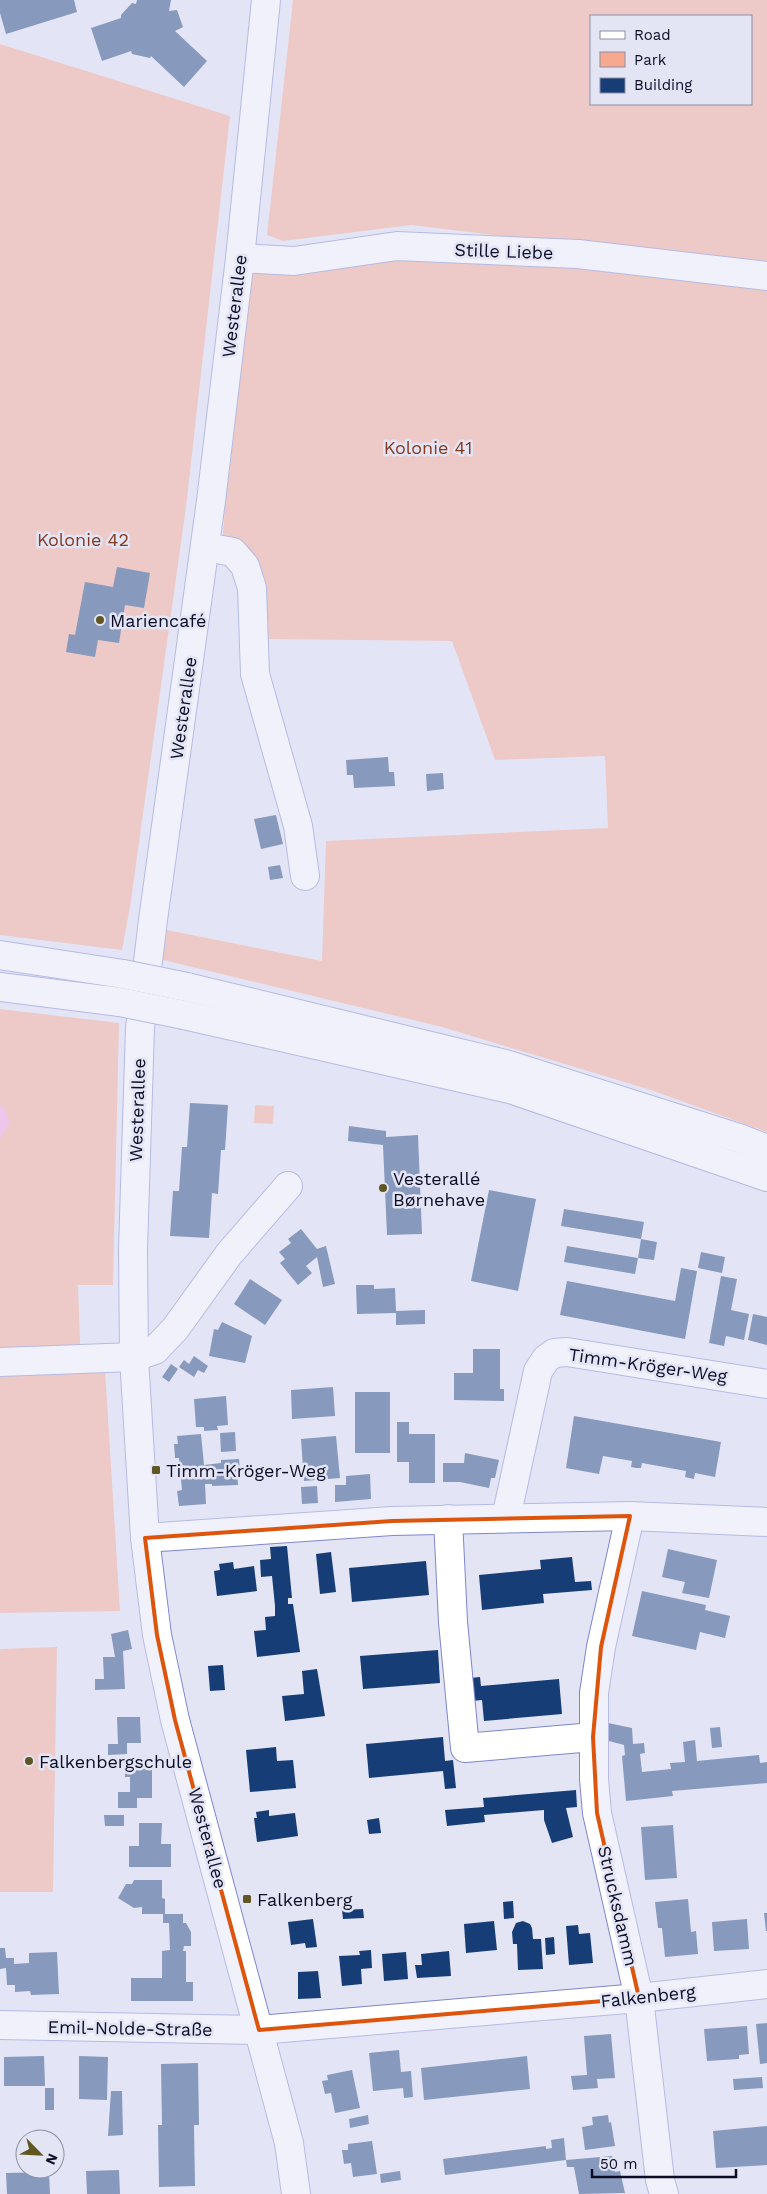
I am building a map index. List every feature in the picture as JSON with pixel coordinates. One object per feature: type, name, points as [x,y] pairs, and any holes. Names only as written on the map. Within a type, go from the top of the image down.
[{"type":"main road","name":"Westerallee","points":[[266,0],[240,258],[206,548],[153,920],[140,1028],[133,1249],[134,1357],[145,1538],[157,1634],[175,1720],[289,2143],[296,2194]]},
{"type":"main road","name":"Stille Liebe","points":[[240,258],[294,261],[397,246],[578,254],[767,276]]},
{"type":"main road","points":[[206,548],[233,552],[245,566],[252,588],[255,674],[298,826],[305,876]]},
{"type":"main road","points":[[0,955],[123,974],[187,987],[509,1065],[739,1138],[767,1149]]},
{"type":"main road","points":[[0,987],[120,1002],[510,1089],[767,1177]]},
{"type":"main road","points":[[0,1362],[134,1357],[155,1350],[176,1330],[229,1254],[288,1186]]},
{"type":"main road","name":"Timm-Kröger-Weg","points":[[506,1518],[538,1371],[546,1359],[554,1353],[586,1354],[767,1384]]},
{"type":"main road","points":[[145,1538],[392,1521],[448,1519],[630,1516],[690,1517],[767,1522]]},
{"type":"main road","name":"Strucksdamm","points":[[630,1516],[601,1648],[594,1693],[594,1779],[597,1813],[639,1998],[660,2180],[664,2194]]},
{"type":"main road","points":[[448,1519],[452,1622],[465,1748],[593,1737]]},
{"type":"main road","name":"Falkenberg","points":[[259,2030],[639,1998],[767,1984]]},
{"type":"main road","name":"Emil-Nolde-Straße","points":[[0,2026],[259,2030]]},
{"type":"highlighted area","points":[[630,1516],[601,1647],[593,1737],[597,1813],[639,1998],[259,2030],[175,1720],[157,1635],[145,1538],[392,1521]]},
{"type":"green space","points":[[293,0],[767,0],[767,268],[411,225],[283,241],[267,235]]},
{"type":"green space","name":"Kolonie 42","points":[[0,44],[230,116],[186,507],[130,907],[122,950],[0,935]]},
{"type":"green space","name":"Kolonie 41","points":[[400,251],[586,263],[767,288],[767,1132],[651,1090],[442,1027],[159,959],[162,929],[322,961],[326,841],[608,828],[605,756],[495,760],[452,641],[266,639],[222,546],[244,265]]},
{"type":"green space","points":[[0,1009],[119,1023],[113,1285],[78,1285],[81,1369],[105,1369],[120,1611],[0,1613]]},
{"type":"green space","points":[[255,1105],[274,1106],[273,1124],[254,1123]]},
{"type":"green space","name":"Falkenbergschule","points":[[57,1647],[53,1892],[0,1892],[0,1649]]},
{"type":"shaded area","points":[[0,1106],[4,1107],[10,1123],[0,1139]]},
{"type":"building","points":[[0,0],[74,0],[77,12],[6,34],[0,13]]},
{"type":"building","points":[[137,0],[171,0],[169,11],[177,10],[183,27],[175,31],[207,61],[184,87],[151,56],[150,58],[132,54],[131,51],[102,61],[91,28],[121,18],[121,15],[132,3],[136,4]]},
{"type":"building","name":"Mariencafé","points":[[117,567],[150,573],[144,608],[125,605],[119,643],[98,640],[95,657],[66,652],[69,634],[75,635],[85,582],[113,587]]},
{"type":"building","points":[[388,757],[389,772],[394,772],[395,786],[354,788],[353,775],[347,775],[346,760]]},
{"type":"building","points":[[443,773],[444,789],[427,791],[426,774]]},
{"type":"building","points":[[276,815],[283,844],[261,849],[254,819]]},
{"type":"building","points":[[280,865],[283,878],[270,880],[268,867]]},
{"type":"building","points":[[190,1103],[228,1105],[225,1150],[221,1150],[218,1194],[212,1193],[209,1238],[170,1236],[173,1191],[179,1191],[182,1147],[187,1147]]},
{"type":"building","points":[[349,1126],[386,1131],[386,1137],[418,1135],[422,1234],[387,1235],[383,1145],[348,1141]]},
{"type":"building","points":[[489,1190],[536,1199],[518,1291],[471,1281]]},
{"type":"building","points":[[564,1209],[644,1222],[641,1239],[561,1226]]},
{"type":"building","points":[[301,1229],[317,1249],[326,1246],[335,1284],[323,1287],[317,1257],[306,1266],[312,1273],[298,1285],[280,1263],[285,1259],[279,1252],[291,1243],[288,1239]]},
{"type":"building","points":[[641,1239],[657,1242],[654,1260],[638,1258]]},
{"type":"building","points":[[567,1246],[638,1258],[635,1274],[564,1262]]},
{"type":"building","points":[[701,1252],[725,1257],[722,1273],[698,1268]]},
{"type":"building","points":[[681,1268],[697,1271],[685,1339],[560,1315],[567,1281],[675,1301]]},
{"type":"building","points":[[721,1276],[737,1279],[731,1310],[749,1314],[744,1340],[726,1336],[724,1346],[709,1343]]},
{"type":"building","points":[[250,1279],[282,1300],[265,1325],[234,1304]]},
{"type":"building","points":[[356,1285],[374,1285],[374,1289],[395,1288],[396,1311],[425,1310],[425,1324],[396,1325],[396,1313],[357,1314]]},
{"type":"building","points":[[753,1314],[767,1317],[767,1345],[748,1340]]},
{"type":"building","points":[[222,1322],[252,1336],[245,1363],[209,1356],[214,1329],[218,1330]]},
{"type":"building","points":[[473,1349],[500,1349],[500,1389],[504,1389],[504,1401],[454,1400],[454,1373],[473,1373]]},
{"type":"building","points":[[194,1356],[208,1366],[204,1373],[198,1370],[194,1377],[179,1367],[184,1360],[189,1364]]},
{"type":"building","points":[[171,1364],[178,1369],[169,1382],[162,1377]]},
{"type":"building","points":[[333,1387],[335,1416],[292,1419],[291,1390]]},
{"type":"building","points":[[355,1392],[390,1392],[390,1453],[355,1453]]},
{"type":"building","points":[[226,1396],[228,1425],[217,1426],[218,1430],[204,1431],[204,1427],[196,1427],[194,1399]]},
{"type":"building","points":[[574,1416],[721,1442],[715,1477],[695,1473],[694,1479],[685,1477],[686,1471],[642,1463],[641,1468],[636,1468],[631,1467],[632,1461],[603,1456],[599,1474],[566,1468]]},
{"type":"building","points":[[397,1422],[409,1422],[409,1434],[435,1434],[435,1483],[409,1483],[409,1462],[397,1462]]},
{"type":"building","points":[[235,1432],[236,1451],[221,1452],[220,1433]]},
{"type":"building","points":[[201,1434],[204,1465],[221,1463],[221,1460],[239,1459],[240,1470],[237,1470],[238,1485],[212,1486],[212,1484],[205,1484],[206,1504],[179,1506],[177,1491],[182,1490],[179,1458],[175,1458],[174,1444],[178,1444],[177,1436]]},
{"type":"building","points":[[336,1436],[340,1478],[304,1481],[301,1439]]},
{"type":"building","points":[[465,1453],[499,1460],[495,1478],[491,1478],[489,1488],[460,1482],[443,1482],[443,1463],[464,1463]]},
{"type":"building","points":[[370,1474],[371,1499],[335,1502],[335,1485],[346,1485],[346,1476]]},
{"type":"building","points":[[317,1486],[318,1503],[302,1504],[301,1487]]},
{"type":"building","points":[[287,1546],[292,1598],[288,1598],[288,1604],[293,1604],[300,1652],[257,1657],[254,1631],[266,1630],[265,1617],[275,1616],[272,1576],[261,1577],[260,1560],[271,1559],[270,1547]]},
{"type":"building","points":[[668,1549],[717,1560],[709,1598],[682,1593],[685,1582],[662,1577]]},
{"type":"building","points":[[331,1552],[336,1592],[320,1594],[316,1554]]},
{"type":"building","points":[[572,1557],[575,1582],[591,1581],[592,1590],[543,1594],[544,1603],[482,1610],[479,1575],[541,1569],[540,1560]]},
{"type":"building","points":[[426,1561],[429,1595],[352,1602],[349,1568]]},
{"type":"building","points":[[233,1562],[234,1569],[254,1566],[257,1591],[217,1596],[214,1571],[220,1570],[219,1564]]},
{"type":"building","points":[[642,1591],[706,1605],[705,1610],[730,1616],[725,1638],[700,1632],[696,1650],[632,1636]]},
{"type":"building","points":[[128,1630],[132,1649],[123,1651],[125,1689],[95,1690],[95,1679],[104,1679],[103,1657],[115,1657],[111,1634]]},
{"type":"building","points":[[438,1650],[440,1683],[363,1689],[360,1656]]},
{"type":"building","points":[[223,1665],[225,1690],[210,1691],[208,1666]]},
{"type":"building","points":[[317,1669],[325,1716],[285,1721],[282,1696],[304,1694],[302,1671]]},
{"type":"building","points":[[480,1677],[481,1686],[559,1679],[562,1714],[484,1721],[482,1700],[472,1701],[470,1678]]},
{"type":"building","points":[[117,1717],[140,1717],[141,1743],[127,1743],[127,1754],[108,1755],[108,1744],[118,1744]]},
{"type":"building","points":[[608,1723],[632,1728],[633,1744],[644,1743],[645,1753],[640,1754],[642,1772],[671,1769],[670,1763],[685,1762],[683,1742],[695,1740],[697,1761],[759,1755],[760,1763],[767,1762],[767,1783],[672,1791],[673,1796],[626,1801],[622,1756],[625,1755],[624,1745],[609,1741]]},
{"type":"building","points":[[720,1727],[722,1747],[712,1748],[710,1728]]},
{"type":"building","points":[[443,1737],[445,1761],[453,1760],[456,1788],[445,1789],[443,1771],[369,1778],[366,1744]]},
{"type":"building","points":[[276,1747],[277,1761],[293,1760],[296,1788],[250,1792],[246,1750]]},
{"type":"building","points":[[125,1768],[152,1768],[152,1798],[137,1798],[137,1808],[118,1808],[118,1792],[130,1792],[130,1777],[125,1777]]},
{"type":"building","points":[[576,1790],[577,1807],[566,1808],[573,1837],[552,1843],[544,1820],[544,1810],[484,1815],[485,1822],[447,1826],[445,1810],[484,1807],[483,1798]]},
{"type":"building","points":[[269,1810],[269,1816],[295,1813],[298,1836],[257,1842],[254,1818],[257,1818],[256,1812]]},
{"type":"building","points":[[104,1815],[124,1815],[124,1826],[105,1826]]},
{"type":"building","points":[[379,1818],[381,1833],[369,1834],[367,1820]]},
{"type":"building","points":[[139,1823],[162,1823],[161,1844],[171,1844],[171,1867],[129,1867],[129,1846],[139,1846]]},
{"type":"building","points":[[673,1825],[677,1878],[645,1880],[641,1827]]},
{"type":"building","points":[[134,1880],[162,1880],[162,1898],[165,1899],[165,1914],[183,1914],[183,1923],[186,1923],[191,1932],[191,1946],[184,1946],[183,1951],[186,1951],[186,1982],[193,1982],[193,2001],[131,2001],[131,1978],[162,1978],[162,1951],[170,1950],[169,1923],[163,1923],[163,1914],[142,1914],[142,1907],[134,1908],[118,1898],[126,1884],[132,1884]]},
{"type":"building","points":[[688,1899],[691,1932],[696,1931],[698,1954],[665,1957],[662,1928],[658,1928],[655,1902]]},
{"type":"building","points":[[513,1901],[514,1918],[504,1919],[503,1902]]},
{"type":"building","points":[[363,1909],[364,1918],[343,1919],[342,1910]]},
{"type":"building","points":[[764,1913],[767,1913],[767,1931],[766,1931]]},
{"type":"building","points":[[313,1919],[317,1947],[306,1948],[305,1943],[291,1945],[288,1922]]},
{"type":"building","points":[[747,1919],[749,1949],[714,1951],[712,1922]]},
{"type":"building","points":[[494,1921],[497,1950],[466,1953],[464,1924]]},
{"type":"building","points":[[523,1921],[530,1924],[533,1939],[541,1939],[543,1969],[518,1970],[517,1944],[513,1944],[512,1932],[516,1923]]},
{"type":"building","points":[[578,1925],[579,1934],[590,1933],[593,1963],[569,1965],[566,1926]]},
{"type":"building","points":[[554,1937],[555,1954],[546,1955],[545,1938]]},
{"type":"building","points":[[0,1948],[5,1948],[6,1958],[14,1958],[14,1964],[29,1963],[29,1953],[57,1952],[59,1994],[31,1995],[30,1991],[15,1992],[15,1985],[7,1985],[6,1968],[0,1969]]},
{"type":"building","points":[[371,1950],[372,1968],[361,1969],[362,1984],[342,1986],[339,1956],[360,1955],[359,1951]]},
{"type":"building","points":[[449,1951],[451,1976],[417,1978],[415,1965],[422,1965],[421,1954]]},
{"type":"building","points":[[406,1952],[408,1979],[384,1981],[382,1954]]},
{"type":"building","points":[[318,1971],[321,1998],[298,1999],[298,1972]]},
{"type":"building","points":[[767,2023],[767,2063],[760,2064],[756,2024]]},
{"type":"building","points":[[747,2026],[749,2054],[739,2055],[739,2059],[707,2061],[704,2029]]},
{"type":"building","points":[[611,2034],[615,2078],[597,2079],[598,2088],[573,2090],[571,2076],[587,2075],[584,2036]]},
{"type":"building","points":[[399,2050],[401,2072],[411,2071],[413,2097],[404,2098],[403,2088],[373,2091],[369,2053]]},
{"type":"building","points":[[44,2056],[45,2086],[4,2086],[4,2057]]},
{"type":"building","points":[[79,2056],[108,2057],[107,2100],[79,2099]]},
{"type":"building","points":[[527,2056],[530,2089],[424,2100],[421,2068]]},
{"type":"building","points":[[198,2063],[199,2125],[194,2125],[195,2186],[159,2187],[158,2125],[162,2125],[161,2064]]},
{"type":"building","points":[[352,2070],[360,2108],[335,2113],[331,2093],[325,2094],[322,2081],[328,2080],[327,2075]]},
{"type":"building","points":[[762,2077],[763,2088],[734,2090],[733,2079]]},
{"type":"building","points":[[45,2088],[54,2088],[54,2110],[45,2110]]},
{"type":"building","points":[[111,2091],[122,2091],[123,2135],[108,2136]]},
{"type":"building","points":[[368,2115],[369,2124],[350,2128],[349,2119]]},
{"type":"building","points":[[608,2115],[615,2146],[585,2150],[582,2127],[593,2125],[592,2117]]},
{"type":"building","points":[[767,2126],[767,2165],[716,2168],[713,2131]]},
{"type":"building","points":[[564,2138],[566,2160],[445,2175],[443,2159],[546,2146],[546,2149],[552,2148],[551,2140]]},
{"type":"building","points":[[372,2141],[377,2174],[353,2177],[351,2163],[344,2164],[342,2150],[348,2150],[348,2144]]},
{"type":"building","points":[[612,2156],[615,2172],[620,2171],[625,2193],[579,2194],[574,2167],[567,2167],[566,2160]]},
{"type":"building","points":[[119,2170],[120,2194],[87,2194],[86,2171]]},
{"type":"building","points":[[400,2171],[401,2180],[381,2183],[380,2174]]},
{"type":"building","points":[[6,2173],[15,2173],[15,2179],[49,2179],[50,2194],[7,2194]]},
{"type":"place","name":"Mariencafé","points":[[100,620]]},
{"type":"place","name":"Vesterallé Børnehave","points":[[383,1188]]},
{"type":"place","name":"Timm-Kröger-Weg","points":[[156,1470]]},
{"type":"place","name":"Falkenbergschule","points":[[29,1761]]},
{"type":"place","name":"Falkenberg","points":[[247,1899]]}]
